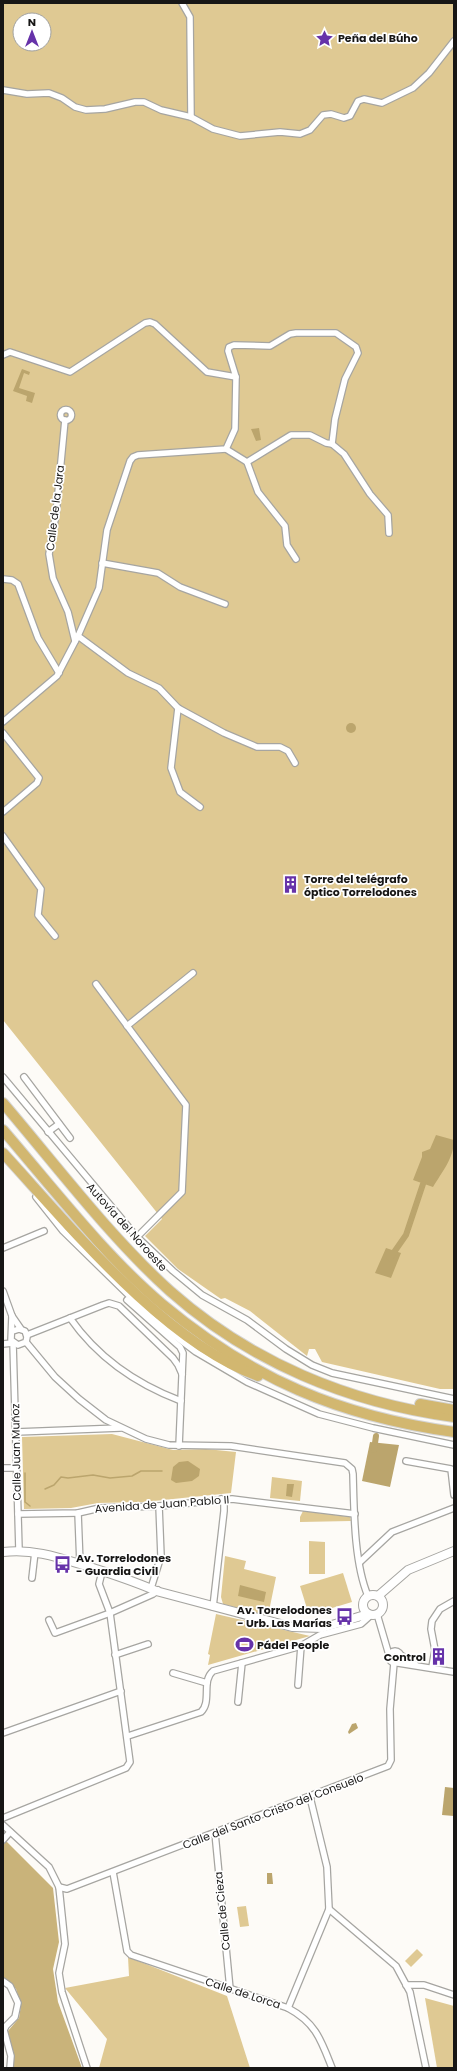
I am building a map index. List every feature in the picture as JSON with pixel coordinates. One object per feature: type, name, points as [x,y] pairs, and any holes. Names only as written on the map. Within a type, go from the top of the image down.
[{"type":"highway","name":"Autovía del Noroeste","points":[[3,1103],[132,1253],[170,1291],[209,1322],[258,1354],[302,1376],[343,1392],[383,1403],[454,1417]]},
{"type":"highway","points":[[3,1130],[94,1235],[161,1303],[207,1339],[234,1357],[293,1389]]},
{"type":"highway","points":[[3,1153],[85,1242],[137,1294],[198,1344],[242,1371],[322,1401],[380,1418],[454,1432]]},
{"type":"highway","points":[[343,1392],[454,1410]]},
{"type":"main road","points":[[3,1552],[19,1550],[35,1552],[80,1564],[213,1607],[292,1627],[309,1628],[332,1626],[383,1607],[380,1598]]},
{"type":"main road","points":[[380,1598],[387,1589],[408,1570],[454,1551]]},
{"type":"main road","points":[[370,1612],[364,1601],[368,1596],[380,1598]]},
{"type":"street","points":[[182,3],[190,17],[191,117]]},
{"type":"street","points":[[3,90],[27,94],[49,93],[62,98],[75,107],[86,110],[105,109],[135,102],[144,102],[161,110],[191,117],[213,129],[240,136],[280,132],[300,134],[310,130],[323,116],[331,114],[344,118],[350,116],[358,100],[364,99],[382,103],[413,88],[429,73],[454,41]]},
{"type":"street","points":[[3,355],[10,352],[70,372],[145,323],[150,322],[155,324],[207,372],[236,377]]},
{"type":"street","points":[[226,449],[235,429],[236,377],[228,351],[229,347],[234,345],[270,346],[290,334],[296,333],[336,333],[356,347],[358,353],[345,379],[335,419],[332,444]]},
{"type":"street","name":"Calle de la Jara","points":[[65,420],[56,514],[49,554],[53,578],[68,612],[77,638]]},
{"type":"street","points":[[247,462],[256,454],[291,435],[310,435],[326,443],[332,444],[344,454],[370,494],[388,515],[389,533]]},
{"type":"street","points":[[3,722],[59,673],[77,638],[99,588],[107,530],[130,461],[133,457],[138,455],[226,449],[247,462],[258,492],[286,526],[287,545],[296,559]]},
{"type":"street","points":[[102,563],[158,574],[180,587],[225,604]]},
{"type":"street","points":[[3,579],[12,580],[18,584],[38,638],[59,673]]},
{"type":"street","points":[[77,638],[128,673],[159,688],[178,708],[224,733],[257,747],[280,747],[288,751],[295,763]]},
{"type":"street","points":[[178,708],[171,768],[180,792],[200,807]]},
{"type":"street","points":[[3,733],[39,778],[37,783],[3,812]]},
{"type":"street","points":[[3,836],[41,889],[38,915],[55,936]]},
{"type":"street","points":[[127,1026],[193,973]]},
{"type":"street","points":[[96,984],[186,1105],[182,1192],[137,1238]]},
{"type":"street","points":[[3,1077],[137,1238],[172,1271],[202,1295],[247,1320],[264,1331],[286,1349],[312,1365],[332,1373],[454,1399]]},
{"type":"street","points":[[24,1077],[70,1138]]},
{"type":"street","points":[[48,1132],[59,1124]]},
{"type":"street","points":[[3,1153],[63,1231],[154,1320],[196,1352],[247,1382],[319,1414],[372,1428],[454,1444]]},
{"type":"street","points":[[3,1248],[44,1231]]},
{"type":"street","points":[[104,1272],[121,1294],[180,1347],[183,1353],[179,1446]]},
{"type":"street","points":[[3,1291],[12,1316],[27,1335]]},
{"type":"street","points":[[27,1335],[109,1303],[119,1306],[173,1358],[178,1365],[182,1376]]},
{"type":"street","points":[[12,1316],[13,1332],[11,1338],[15,1344]]},
{"type":"street","points":[[70,1318],[90,1343],[131,1378],[154,1390],[181,1401]]},
{"type":"street","points":[[13,1332],[21,1329]]},
{"type":"street","points":[[27,1335],[26,1342],[55,1377],[79,1399],[120,1428],[146,1439],[179,1446],[231,1446],[345,1463],[352,1469],[353,1474],[360,1562],[363,1584],[368,1596]]},
{"type":"street","points":[[3,1344],[26,1342]]},
{"type":"street","name":"Calle Juan Muñoz","points":[[15,1344],[14,1355],[19,1550]]},
{"type":"street","points":[[16,1432],[120,1428]]},
{"type":"street","points":[[406,1461],[451,1469],[454,1495]]},
{"type":"street","points":[[3,1468],[17,1468]]},
{"type":"street","points":[[213,1607],[224,1511],[224,1504],[221,1499]]},
{"type":"street","name":"Avenida de Juan Pablo II","points":[[18,1514],[78,1513],[100,1508],[159,1506],[221,1499],[355,1514]]},
{"type":"street","points":[[49,1620],[55,1634],[110,1613],[154,1588],[161,1556],[159,1506]]},
{"type":"street","points":[[360,1562],[392,1532],[454,1508]]},
{"type":"street","points":[[78,1513],[80,1564]]},
{"type":"street","points":[[32,1578],[35,1552]]},
{"type":"street","points":[[3,1818],[126,1768],[130,1762],[128,1736],[110,1613],[99,1584],[102,1572]]},
{"type":"street","points":[[432,1667],[435,1650],[431,1630],[432,1621],[440,1609],[454,1601]]},
{"type":"street","points":[[128,1736],[201,1712],[206,1704],[209,1674],[213,1671],[301,1646],[320,1635],[361,1624],[370,1612],[384,1638],[389,1660],[396,1663],[432,1667],[454,1672]]},
{"type":"street","points":[[384,1638],[396,1651],[417,1665]]},
{"type":"street","points":[[116,1655],[148,1644]]},
{"type":"street","points":[[298,1685],[301,1646]]},
{"type":"street","points":[[389,1655],[396,1651]]},
{"type":"street","points":[[396,1663],[401,1659],[401,1655]]},
{"type":"street","points":[[238,1702],[242,1663]]},
{"type":"street","name":"Calle del Santo Cristo del Consuelo","points":[[59,1887],[67,1889],[114,1872],[388,1766],[390,1763],[390,1709],[396,1663]]},
{"type":"street","points":[[173,1673],[207,1683]]},
{"type":"street","points":[[3,1733],[121,1691]]},
{"type":"street","points":[[288,2008],[329,1908],[327,1867],[310,1797]]},
{"type":"street","points":[[3,1825],[49,1867],[59,1887],[66,1944],[59,1974],[62,1992],[87,2068]]},
{"type":"street","points":[[3,1840],[10,1832]]},
{"type":"street","name":"Calle de Cieza","points":[[215,1833],[230,1990]]},
{"type":"street","name":"Calle de Lorca","points":[[114,1872],[127,1951],[131,1955],[230,1990],[288,2008],[308,2022],[319,2034],[332,2068]]},
{"type":"street","points":[[329,1908],[389,1958],[396,1966],[410,1992],[426,2068]]},
{"type":"street","points":[[3,1981],[10,1986],[18,2003],[16,2017],[4,2026],[5,2036],[11,2056],[10,2068]]},
{"type":"street","points":[[406,1985],[424,1985],[454,1995]]},
{"type":"shaded area","points":[[3,3],[454,3],[454,1389],[440,1389],[322,1362],[315,1349],[309,1349],[307,1356],[250,1311],[225,1298],[221,1299],[178,1269],[145,1236],[162,1219],[3,1020]]},
{"type":"shaded area","points":[[22,369],[30,372],[29,375],[24,373],[19,388],[35,393],[32,403],[26,401],[27,396],[13,391]]},
{"type":"shaded area","points":[[259,428],[261,440],[256,441],[251,429]]},
{"type":"shaded area","points":[[351,723],[356,728],[351,733],[346,728]]},
{"type":"shaded area","points":[[436,1135],[454,1140],[450,1159],[433,1187],[413,1180],[422,1157],[422,1152],[430,1149]]},
{"type":"shaded area","points":[[386,1248],[401,1253],[391,1278],[375,1273]]},
{"type":"shaded area","points":[[112,1434],[173,1450],[206,1449],[236,1452],[231,1493],[144,1502],[98,1503],[71,1508],[24,1509],[22,1437]]},
{"type":"shaded area","points":[[370,1442],[399,1445],[390,1487],[362,1481]]},
{"type":"shaded area","points":[[188,1461],[200,1469],[199,1476],[192,1481],[176,1483],[171,1480],[173,1467],[179,1462]]},
{"type":"shaded area","points":[[272,1477],[302,1481],[300,1501],[270,1498]]},
{"type":"shaded area","points":[[287,1484],[294,1484],[292,1497],[286,1496]]},
{"type":"shaded area","points":[[303,1511],[350,1517],[351,1521],[300,1522],[300,1517]]},
{"type":"shaded area","points":[[309,1541],[325,1542],[325,1574],[309,1574]]},
{"type":"shaded area","points":[[225,1556],[246,1561],[244,1569],[276,1577],[268,1616],[223,1604],[221,1597]]},
{"type":"shaded area","points":[[343,1573],[352,1602],[309,1615],[300,1586]]},
{"type":"shaded area","points":[[240,1585],[266,1592],[264,1602],[238,1596]]},
{"type":"shaded area","name":"Pádel People","points":[[216,1614],[310,1636],[208,1665],[210,1655],[208,1654]]},
{"type":"shaded area","points":[[356,1723],[358,1728],[349,1734],[348,1732],[352,1724]]},
{"type":"shaded area","points":[[445,1787],[454,1788],[454,1816],[442,1815]]},
{"type":"shaded area","points":[[6,1841],[53,1888],[59,1942],[53,1969],[58,2002],[82,2068],[12,2068],[14,2053],[7,2036],[8,2031],[19,2018],[21,2005],[16,1989],[3,1977],[3,1844]]},
{"type":"shaded area","points":[[267,1873],[272,1873],[273,1884],[267,1884]]},
{"type":"shaded area","points":[[246,1906],[249,1926],[240,1927],[237,1907]]},
{"type":"shaded area","points":[[417,1949],[423,1955],[411,1967],[405,1961]]},
{"type":"shaded area","points":[[128,1957],[227,1996],[250,2068],[99,2068],[107,2039],[65,1988],[129,1976]]},
{"type":"shaded area","points":[[425,1998],[454,2006],[454,2068],[437,2068]]},
{"type":"waterway","points":[[390,1258],[406,1235],[423,1184]]},
{"type":"waterway","points":[[374,1450],[376,1436]]},
{"type":"waterway","points":[[45,1489],[54,1485],[61,1477],[68,1478],[93,1475],[110,1478],[132,1476],[141,1471],[162,1471]]},
{"type":"waterway","points":[[25,1473],[25,1502],[30,1506]]},
{"type":"place","name":"Peña del Búho","points":[[325,38]]},
{"type":"place","name":"Torre del telégrafo óptico Torrelodones","points":[[291,885]]},
{"type":"place","name":"Av. Torrelodones - Guardia Civil","points":[[63,1564]]},
{"type":"place","name":"Av. Torrelodones - Urb. Las Marías","points":[[345,1616]]},
{"type":"place","name":"Pádel People","points":[[244,1645]]},
{"type":"place","name":"Control","points":[[439,1657]]}]
